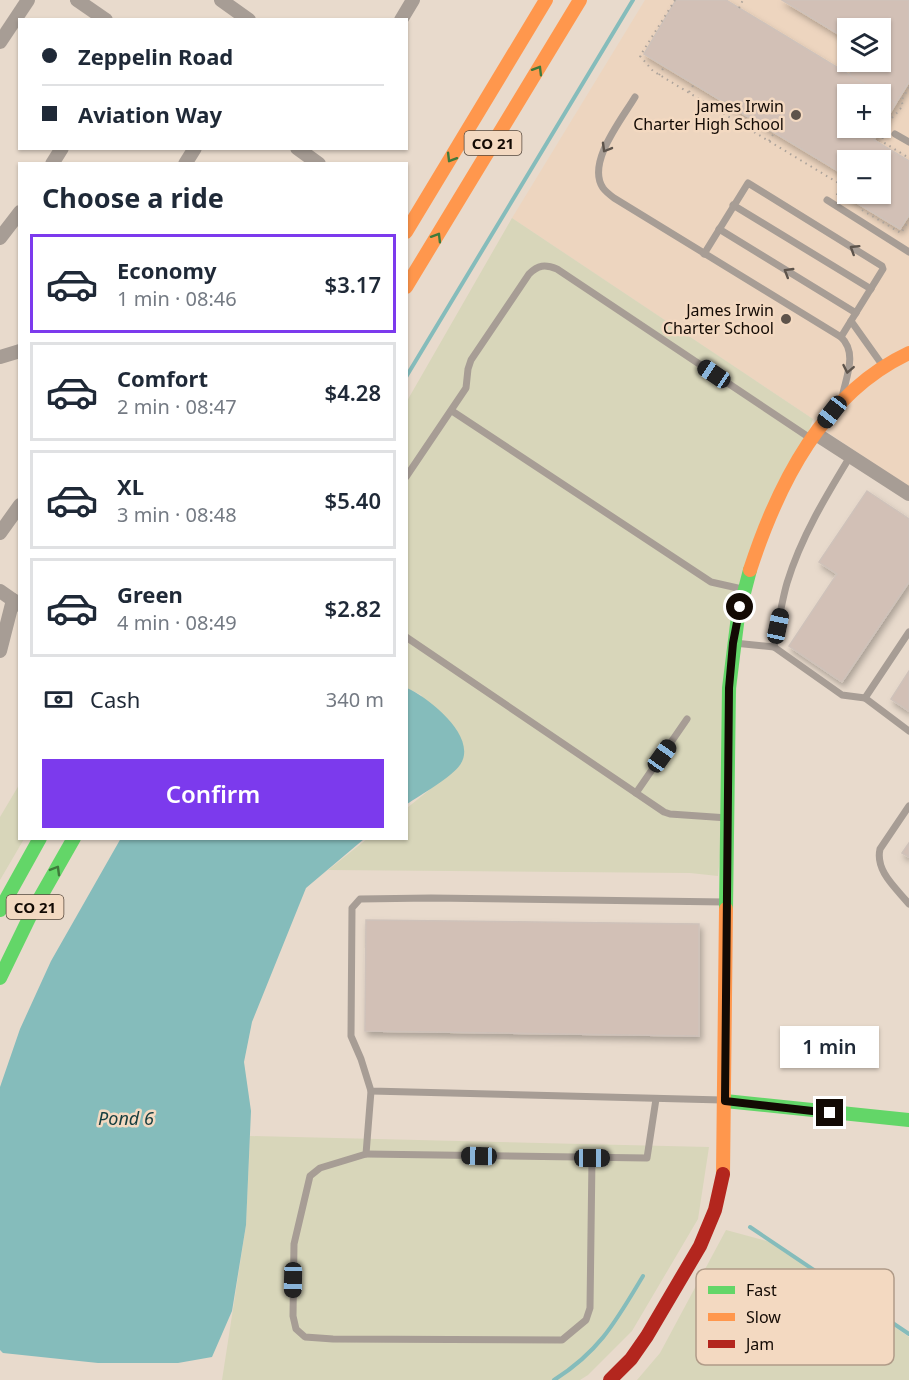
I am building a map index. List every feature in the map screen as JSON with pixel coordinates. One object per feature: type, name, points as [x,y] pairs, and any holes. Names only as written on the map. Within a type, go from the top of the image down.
[{"type":"main road","name":"CO 21","points":[[408,229],[546,0]]},
{"type":"main road","name":"CO 21","points":[[408,284],[580,0]]},
{"type":"main road","points":[[610,1380],[631,1359],[647,1336],[700,1246],[709,1227],[723,1173],[729,688],[733,643],[744,590],[757,546],[770,514],[814,437],[855,386],[883,366],[909,353]]},
{"type":"main road","name":"CO 21","points":[[0,910],[39,840]]},
{"type":"main road","name":"CO 21","points":[[0,978],[33,910],[73,840]]},
{"type":"main road","points":[[725,1101],[909,1120]]},
{"type":"street","points":[[0,42],[28,0]]},
{"type":"street","points":[[76,0],[103,18]]},
{"type":"street","points":[[220,0],[246,18]]},
{"type":"street","points":[[402,18],[413,0]]},
{"type":"street","points":[[300,150],[317,162]]},
{"type":"street","points":[[0,238],[18,215]]},
{"type":"street","points":[[0,357],[18,352]]},
{"type":"street","points":[[814,437],[851,455],[909,494]]},
{"type":"street","points":[[0,533],[18,508]]},
{"type":"street","points":[[0,591],[16,602],[0,651]]},
{"type":"lane","points":[[635,97],[601,156],[599,177],[603,188],[614,198],[846,342],[850,361],[841,402]]},
{"type":"lane","points":[[895,134],[909,142]]},
{"type":"lane","points":[[704,254],[748,183],[882,266],[883,268],[841,338]]},
{"type":"lane","points":[[827,200],[909,251]]},
{"type":"lane","points":[[733,205],[871,289]]},
{"type":"lane","points":[[719,229],[856,313]]},
{"type":"lane","points":[[408,474],[466,388],[471,360],[530,274],[543,265],[556,269],[814,437]]},
{"type":"lane","points":[[851,321],[883,366]]},
{"type":"lane","points":[[452,411],[711,582],[744,590]]},
{"type":"lane","points":[[774,647],[787,584],[801,546],[823,502],[851,455]]},
{"type":"lane","points":[[865,698],[909,632]]},
{"type":"lane","points":[[408,638],[670,814],[728,818]]},
{"type":"lane","points":[[733,643],[774,647],[842,695],[865,698],[909,731]]},
{"type":"lane","points":[[636,793],[687,719]]},
{"type":"lane","points":[[909,806],[880,849],[878,856],[880,868],[909,904]]},
{"type":"lane","points":[[366,1154],[371,1091],[351,1036],[352,908],[360,899],[727,902]]},
{"type":"lane","points":[[371,1091],[725,1101]]},
{"type":"lane","points":[[592,1158],[590,1308],[586,1320],[562,1340],[333,1340],[305,1337],[296,1329],[293,1316],[294,1244],[310,1176],[320,1168],[366,1154],[647,1158],[656,1099]]},
{"type":"path","points":[[675,0],[640,56],[653,71],[837,182]]},
{"type":"path","points":[[739,8],[744,0]]},
{"type":"path","points":[[659,75],[664,67]]},
{"type":"path","points":[[689,93],[694,84]]},
{"type":"path","points":[[769,141],[774,133]]},
{"type":"path","points":[[855,206],[901,233],[909,220]]},
{"type":"shaded area","name":"James Irwin Charter School","points":[[645,0],[909,0],[909,487],[830,434],[813,419],[512,218]]},
{"type":"shaded area","points":[[512,218],[813,419],[800,458],[748,574],[718,876],[690,873],[328,870],[366,840],[408,840],[408,807],[460,765],[421,695],[408,688],[408,399]]},
{"type":"shaded area","points":[[18,787],[18,840],[23,840],[0,880],[0,817]]},
{"type":"shaded area","points":[[250,1136],[709,1147],[698,1219],[632,1331],[588,1375],[580,1380],[222,1380],[246,1225]]},
{"type":"shaded area","points":[[726,1230],[774,1243],[811,1269],[705,1269]]},
{"type":"shaded area","points":[[696,1286],[696,1365],[894,1365],[894,1327],[909,1337],[909,1380],[637,1380],[660,1353]]},
{"type":"water","points":[[408,689],[438,709],[449,720],[463,743],[464,754],[460,765],[435,786],[408,803]]},
{"type":"water","name":"Pond 6","points":[[120,840],[363,840],[306,888],[252,1022],[244,1062],[251,1111],[246,1225],[232,1311],[212,1357],[178,1363],[98,1363],[3,1353],[0,1350],[0,1087],[20,1029],[51,961]]},
{"type":"building","name":"James Irwin Charter High School","points":[[676,0],[726,0],[837,67],[837,72],[845,72],[865,84],[837,84],[837,138],[875,138],[874,140],[891,150],[837,150],[837,170],[644,54]]},
{"type":"building","points":[[782,0],[909,0],[909,82],[896,103],[891,100],[891,84],[864,84],[849,75],[851,72],[891,72],[891,18],[837,18],[837,33]]},
{"type":"building","name":"James Irwin Charter High School","points":[[891,100],[896,103],[891,111]]},
{"type":"building","name":"James Irwin Charter High School","points":[[891,150],[909,161],[909,215],[900,229],[859,204],[891,204]]},
{"type":"building","points":[[867,491],[909,519],[909,582],[842,682],[789,646],[837,574],[819,562]]},
{"type":"building","points":[[909,671],[909,711],[891,699]]},
{"type":"building","points":[[909,843],[909,857],[902,853]]},
{"type":"building","points":[[366,920],[699,924],[699,1036],[365,1031]]},
{"type":"waterway","points":[[408,374],[633,0]]},
{"type":"waterway","points":[[750,1227],[812,1269]]},
{"type":"waterway","points":[[554,1380],[584,1358],[606,1334],[643,1276]]},
{"type":"waterway","points":[[894,1324],[909,1334]]},
{"type":"traffic: fast","points":[[726,909],[729,688],[738,616],[750,570]]},
{"type":"traffic: fast","points":[[0,910],[39,840]]},
{"type":"traffic: fast","points":[[0,978],[33,910],[73,840]]},
{"type":"traffic: fast","points":[[725,1101],[909,1120]]},
{"type":"traffic: slow","points":[[408,229],[546,0]]},
{"type":"traffic: slow","points":[[408,284],[580,0]]},
{"type":"traffic: slow","points":[[750,570],[775,505],[808,444],[828,417],[852,392],[879,370],[909,353]]},
{"type":"traffic: slow","points":[[723,1174],[726,909]]},
{"type":"traffic: jam","points":[[610,1380],[631,1359],[647,1336],[700,1246],[715,1210],[723,1174]]},
{"type":"place","name":"James Irwin Charter High School","points":[[796,115]]},
{"type":"place","name":"James Irwin Charter School","points":[[786,319]]},
{"type":"route","points":[[740,607],[733,643],[729,688],[725,1101],[830,1113]]}]
